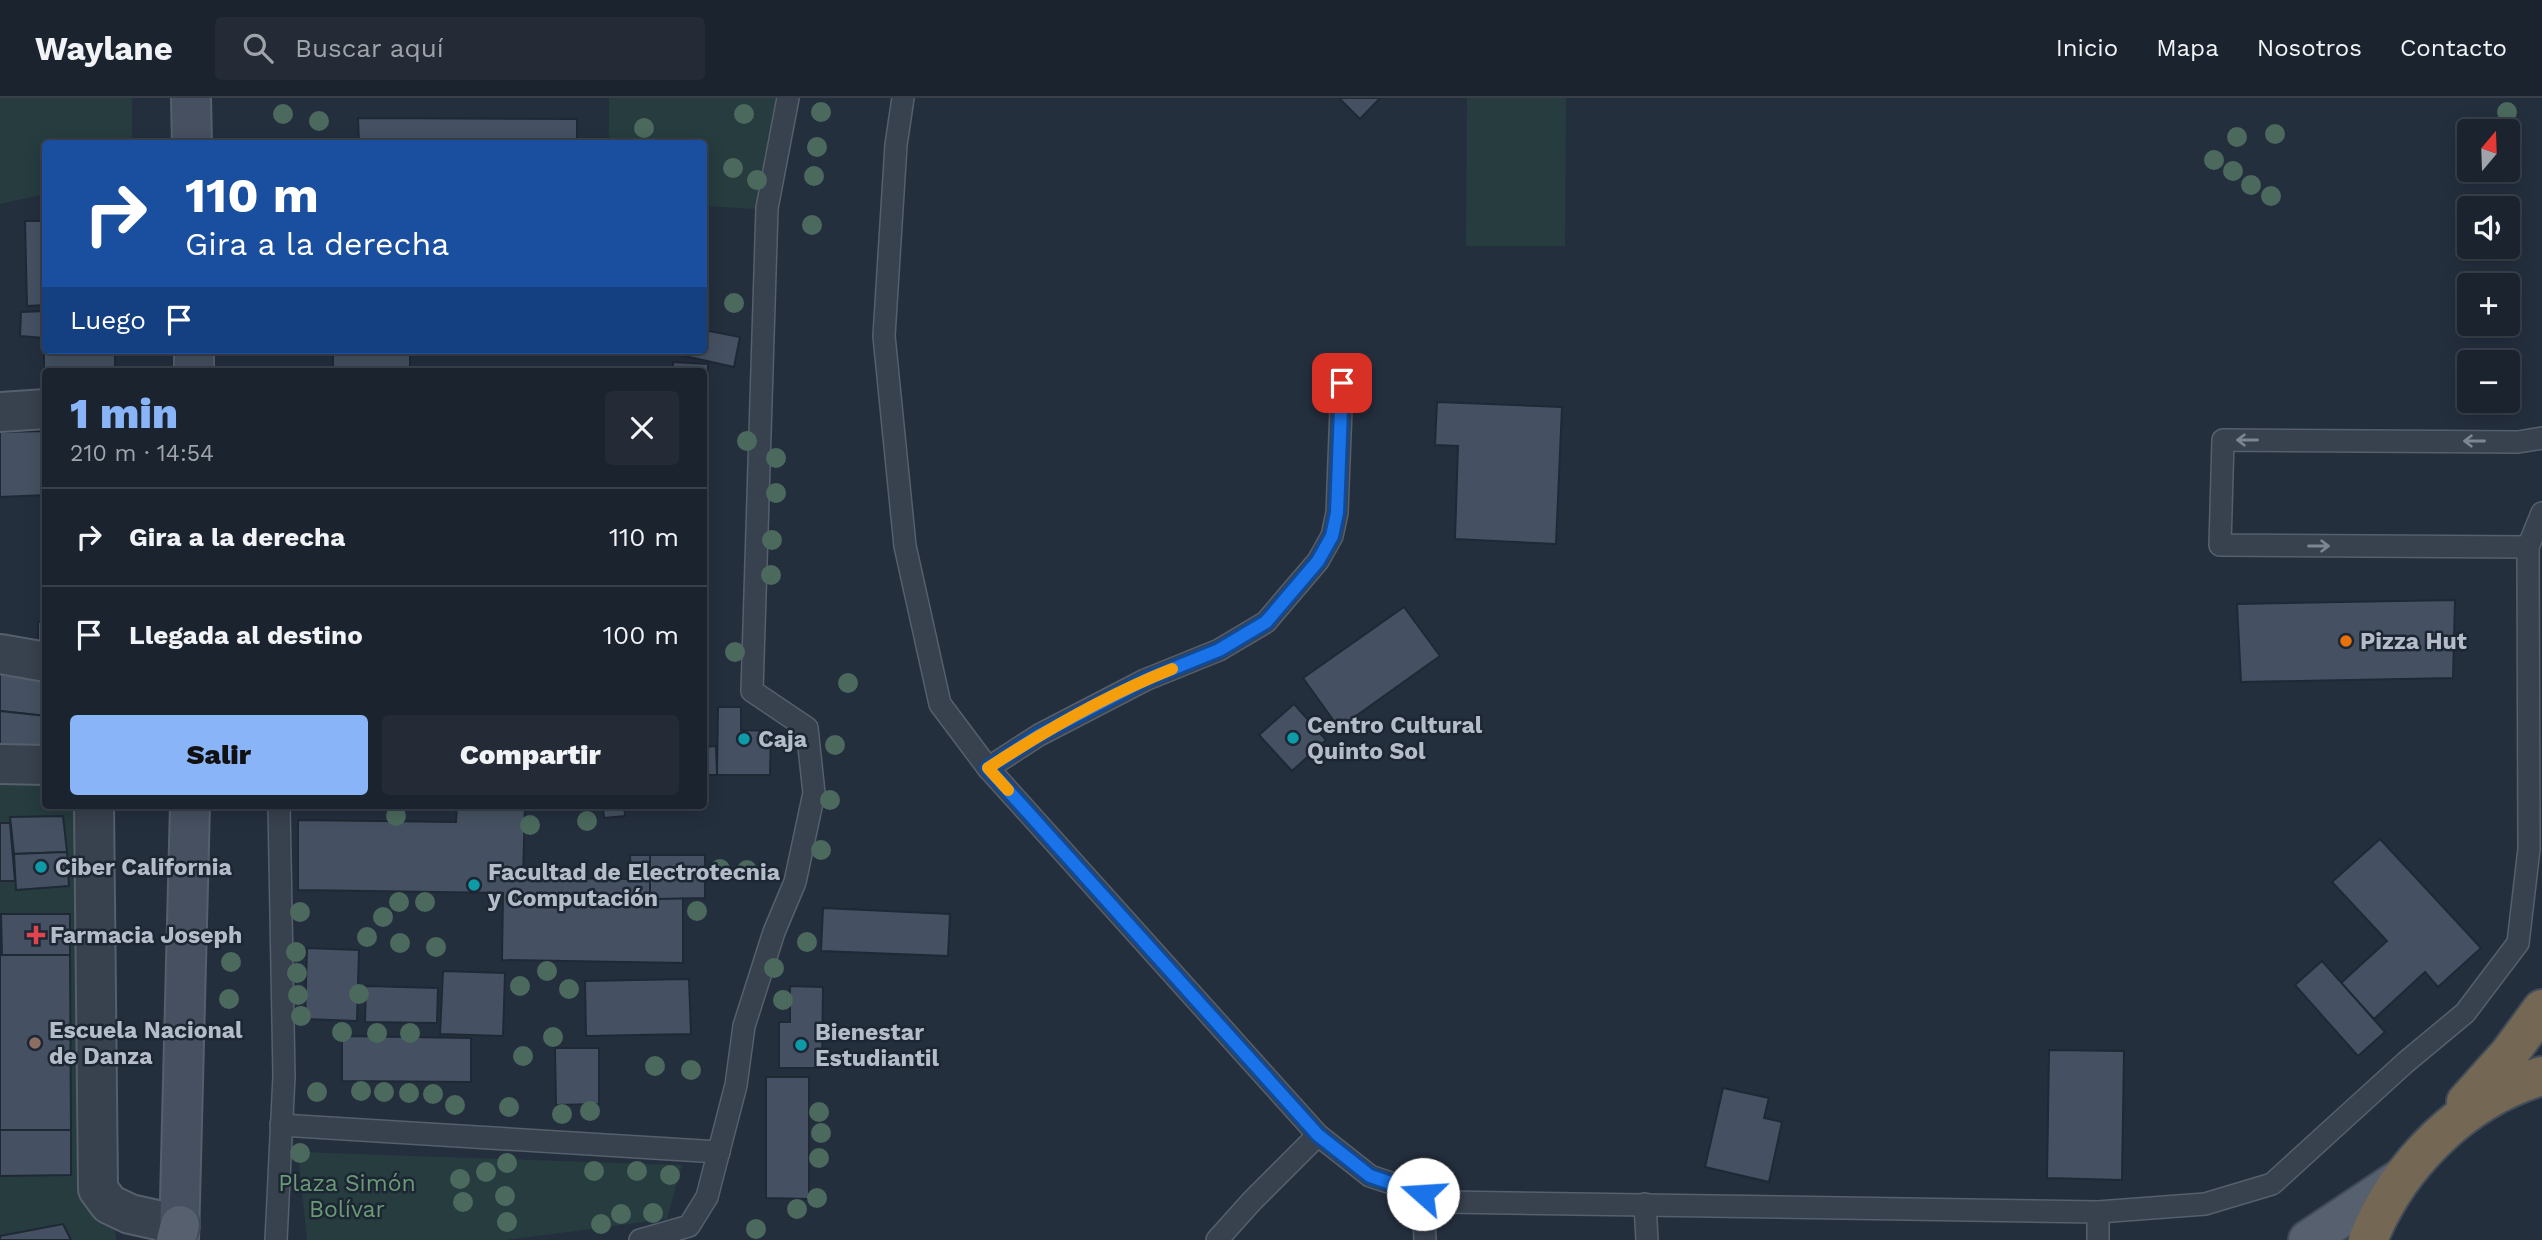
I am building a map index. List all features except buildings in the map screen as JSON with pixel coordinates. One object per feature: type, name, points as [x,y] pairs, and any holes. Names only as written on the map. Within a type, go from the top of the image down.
[{"type":"highway","points":[[2368,1240],[2375,1221],[2411,1166],[2509,1054],[2542,1009]]},
{"type":"highway","points":[[2411,1166],[2485,1101],[2542,1076]]},
{"type":"main road","points":[[2308,1240],[2411,1166]]},
{"type":"street","points":[[191,98],[192,140]]},
{"type":"street","points":[[0,412],[42,409]]},
{"type":"street","points":[[0,654],[42,661]]},
{"type":"street","points":[[0,764],[42,765]]},
{"type":"street","points":[[94,809],[98,1189],[109,1204],[179,1236],[190,809]]},
{"type":"lane","points":[[640,1240],[689,1226],[707,1197],[736,1085],[744,1026],[774,932],[795,882],[814,793],[807,728],[752,691],[767,208],[789,98]]},
{"type":"lane","points":[[903,98],[896,145],[884,336],[905,546],[940,704],[988,768],[1318,1135],[1370,1176],[1447,1202],[2098,1213],[2205,1204],[2272,1184],[2406,1062],[2465,1013],[2518,943],[2536,843],[2528,547],[2542,513]]},
{"type":"lane","points":[[988,768],[1039,735],[1145,680],[1219,650],[1266,622],[1318,561],[1332,536],[1337,513],[1342,383]]},
{"type":"lane","points":[[2528,547],[2220,545],[2223,440],[2518,442],[2542,438]]},
{"type":"lane","points":[[276,1240],[284,1076],[279,809]]},
{"type":"lane","points":[[281,1125],[719,1152]]},
{"type":"lane","points":[[1217,1240],[1318,1135]]},
{"type":"lane","points":[[1423,1194],[1425,1240]]},
{"type":"lane","points":[[1645,1204],[1647,1240]]},
{"type":"lane","points":[[2098,1213],[2098,1240]]},
{"type":"green space","points":[[0,98],[132,98],[132,140],[42,140],[42,195],[0,204]]},
{"type":"green space","points":[[609,98],[776,98],[756,209],[707,206],[707,140],[609,140]]},
{"type":"green space","points":[[1467,98],[1566,98],[1565,246],[1466,246]]},
{"type":"green space","points":[[0,772],[42,773],[42,809],[88,809],[116,1240],[0,1240]]},
{"type":"green space","name":"Plaza Simón Bolívar","points":[[298,1152],[682,1165],[667,1219],[507,1240],[307,1240]]},
{"type":"slow traffic","points":[[1008,790],[988,768],[1039,735],[1145,680],[1172,669]]},
{"type":"place","name":"Pizza Hut","points":[[2346,641]]},
{"type":"place","name":"Centro Cultural Quinto Sol","points":[[1293,738]]},
{"type":"place","name":"Caja","points":[[744,739]]},
{"type":"place","name":"Ciber California","points":[[41,867]]},
{"type":"place","name":"Facultad de Electrotecnia y Computación","points":[[474,885]]},
{"type":"place","name":"Farmacia Joseph","points":[[36,935]]},
{"type":"place","name":"Escuela Nacional de Danza","points":[[35,1043]]},
{"type":"place","name":"Bienestar Estudiantil","points":[[801,1045]]},
{"type":"route","points":[[1342,383],[1337,513],[1332,536],[1318,561],[1266,622],[1219,650],[1145,680],[1039,735],[988,768],[1318,1135],[1370,1176],[1423,1194]]}]
